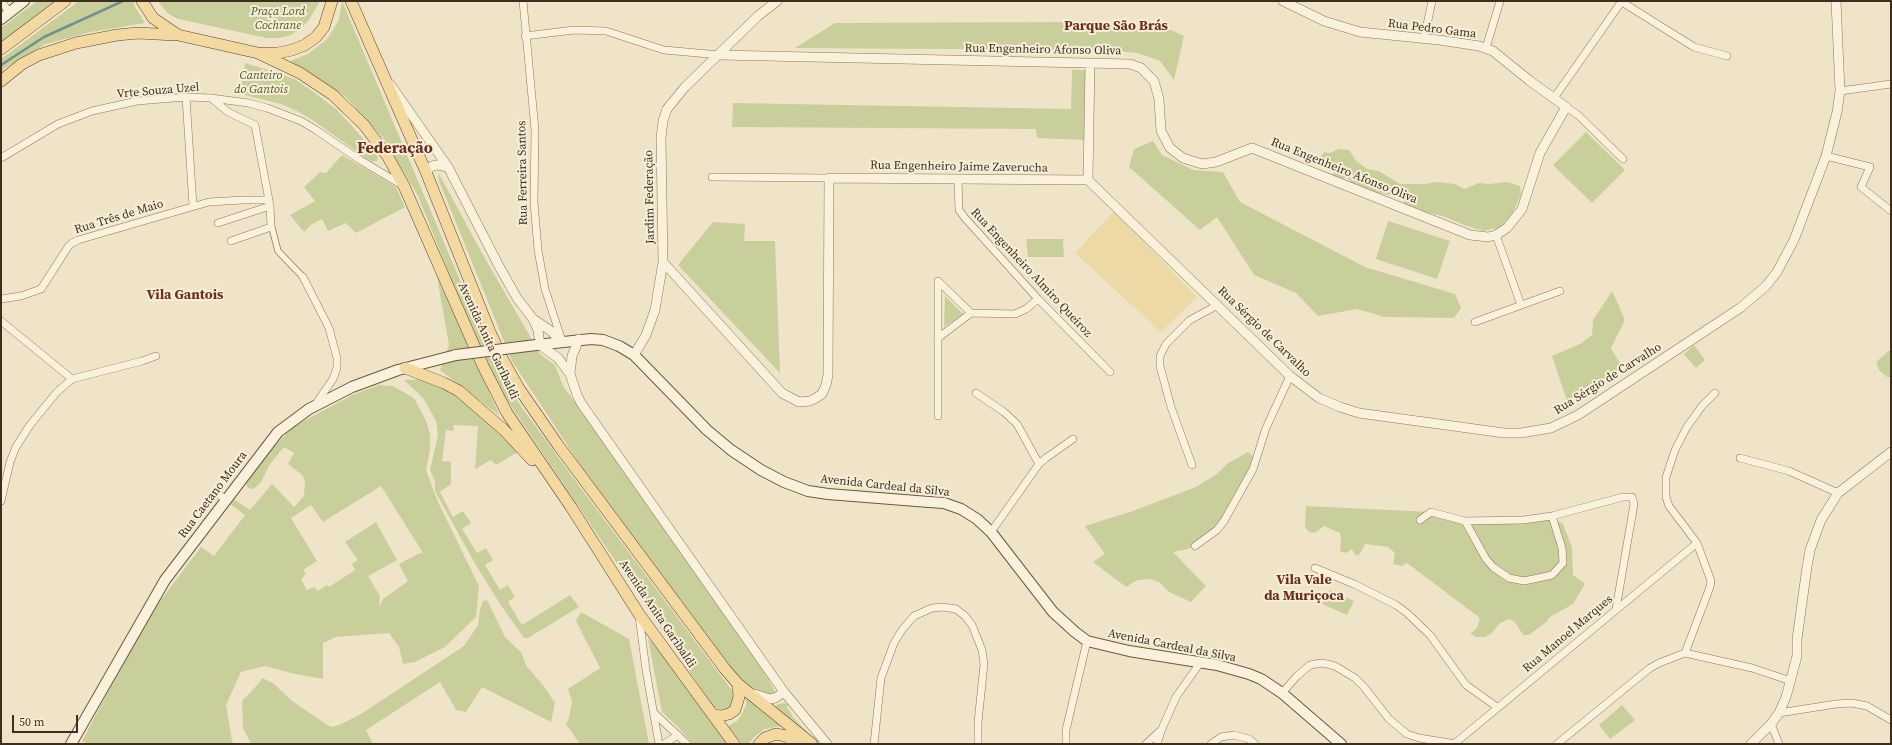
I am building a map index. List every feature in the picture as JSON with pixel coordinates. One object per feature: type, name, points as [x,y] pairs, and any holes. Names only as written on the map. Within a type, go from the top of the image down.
[{"type":"main road","points":[[5,16],[24,1]]},
{"type":"main road","points":[[1,49],[65,1]]},
{"type":"main road","name":"Avenida Anita Garibaldi","points":[[142,1],[153,18],[178,35],[258,53],[278,53],[305,45],[316,37],[324,27],[332,1]]},
{"type":"main road","name":"Avenida Anita Garibaldi","points":[[351,1],[426,172],[490,332],[518,387],[558,445],[725,669],[738,684],[812,744]]},
{"type":"main road","points":[[1,81],[22,64],[76,42],[138,33],[178,35]]},
{"type":"main road","name":"Avenida Anita Garibaldi","points":[[258,53],[300,73],[318,84],[349,109],[364,125],[384,152],[404,186],[493,388],[507,413],[571,506],[639,614],[734,744]]},
{"type":"main road","name":"Avenida Cardeal da Silva","points":[[456,355],[579,339],[603,340],[619,346],[634,355],[707,430],[731,450],[784,482],[808,490],[828,494],[944,503],[961,509],[972,515],[991,532],[1053,612],[1074,632],[1087,641],[1097,645],[1200,663],[1249,674],[1282,693],[1341,744]]},
{"type":"main road","name":"Rua Caetano Moura","points":[[71,744],[165,580],[278,432],[299,415],[315,405],[359,384],[405,368],[456,355]]},
{"type":"main road","points":[[405,368],[444,383],[459,391],[504,430],[555,484]]},
{"type":"main road","points":[[712,714],[725,715],[735,710],[740,697],[738,684]]},
{"type":"main road","points":[[759,744],[765,738],[776,734],[786,736],[797,744]]},
{"type":"street","points":[[2,1],[5,16]]},
{"type":"street","name":"Rua Ferreira Santos","points":[[523,1],[525,36],[535,130],[534,202],[538,250],[546,289],[562,342]]},
{"type":"street","name":"Jardim Federação","points":[[634,355],[646,335],[655,310],[663,262],[661,138],[663,122],[667,110],[675,98],[758,16],[777,1]]},
{"type":"street","name":"Rua Pedro Gama","points":[[1283,1],[1318,18],[1360,32],[1486,48],[1500,55],[1518,72],[1578,115],[1623,159]]},
{"type":"street","points":[[1424,39],[1432,1]]},
{"type":"street","points":[[1486,48],[1500,1]]},
{"type":"street","points":[[1554,98],[1622,1],[1694,47],[1727,56]]},
{"type":"street","name":"Rua Sérgio de Carvalho","points":[[1088,180],[1290,376],[1320,398],[1340,407],[1360,413],[1504,433],[1521,433],[1551,428],[1578,415],[1734,312],[1766,286],[1777,272],[1794,240],[1826,156],[1837,112],[1840,92],[1836,1]]},
{"type":"street","points":[[525,36],[574,30],[606,31],[664,50],[720,55]]},
{"type":"street","name":"Rua Engenheiro Afonso Oliva","points":[[720,55],[1130,64],[1141,68],[1149,74],[1157,88],[1160,119],[1165,140],[1170,148],[1183,158],[1202,164],[1216,162],[1252,148],[1470,235],[1479,237],[1496,235]]},
{"type":"street","points":[[1088,180],[1090,63]]},
{"type":"street","name":"Avenida Anita Garibaldi","points":[[386,78],[448,167],[500,268],[517,298],[533,319],[538,330],[538,345]]},
{"type":"street","points":[[1840,92],[1891,84]]},
{"type":"street","points":[[186,97],[192,206]]},
{"type":"street","name":"Vrte Souza Uzel","points":[[1,158],[58,124],[75,116],[113,105],[137,101],[186,97],[211,98],[248,103],[267,108],[301,121],[360,160],[404,186]]},
{"type":"street","points":[[211,98],[228,112],[255,124],[269,203],[271,223],[278,251],[303,277],[329,328],[337,358],[337,368],[333,379],[315,405]]},
{"type":"street","points":[[1521,305],[1496,235],[1507,228],[1522,209],[1540,153],[1566,107]]},
{"type":"street","points":[[1826,156],[1870,166],[1861,187],[1891,211]]},
{"type":"street","points":[[426,172],[432,166],[438,165],[448,167]]},
{"type":"street","name":"Rua Engenheiro Jaime Zaverucha","points":[[712,177],[1088,180]]},
{"type":"street","points":[[663,262],[782,393],[799,402],[816,398],[822,394],[826,386],[828,375],[829,178]]},
{"type":"street","name":"Rua Engenheiro Almiro Queiroz","points":[[958,178],[959,210],[1038,298],[1110,372]]},
{"type":"street","name":"Rua Três de Maio","points":[[1,299],[21,296],[41,289],[55,266],[72,243],[192,206],[221,201],[269,203]]},
{"type":"street","points":[[218,223],[269,203]]},
{"type":"street","points":[[231,241],[270,227],[271,223]]},
{"type":"street","points":[[938,416],[938,281],[971,314]]},
{"type":"street","points":[[1475,322],[1560,291]]},
{"type":"street","points":[[938,338],[971,314],[1015,314],[1026,310],[1038,298]]},
{"type":"street","points":[[1192,465],[1171,407],[1162,372],[1160,356],[1166,344],[1186,324],[1218,305]]},
{"type":"street","name":"Avenida Anita Garibaldi","points":[[533,319],[551,331],[562,342]]},
{"type":"street","points":[[1,320],[72,379]]},
{"type":"street","points":[[570,374],[572,356],[579,339]]},
{"type":"street","points":[[538,345],[558,358],[570,374],[581,403],[746,634],[784,692],[827,744]]},
{"type":"street","points":[[1,501],[10,462],[16,447],[43,408],[72,379],[156,356]]},
{"type":"street","points":[[1194,546],[1217,530],[1224,521],[1253,469],[1266,428],[1290,376]]},
{"type":"street","points":[[976,393],[1004,412],[1017,424],[1039,464]]},
{"type":"street","points":[[1685,652],[1711,583],[1710,576],[1697,543],[1675,515],[1666,497],[1666,477],[1669,466],[1688,427],[1702,406],[1715,393]]},
{"type":"street","points":[[991,532],[1039,464],[1073,439]]},
{"type":"street","points":[[1751,744],[1771,724],[1780,712],[1798,656],[1797,640],[1810,550],[1821,520],[1838,493],[1891,452]]},
{"type":"street","points":[[1740,458],[1789,471],[1838,493]]},
{"type":"street","points":[[216,493],[227,500]]},
{"type":"street","points":[[1420,520],[1431,512],[1465,522],[1523,520],[1552,516],[1623,497],[1632,497],[1634,504],[1616,608]]},
{"type":"street","points":[[1465,522],[1486,559],[1493,567],[1509,578],[1524,581],[1552,575],[1563,563],[1562,548],[1552,516]]},
{"type":"street","name":"Rua Manoel Marques","points":[[1455,744],[1616,608],[1697,543]]},
{"type":"street","points":[[1315,568],[1354,584],[1396,605],[1407,613],[1430,635],[1466,685],[1497,707]]},
{"type":"street","points":[[874,744],[880,678],[894,643],[902,630],[914,616],[932,608],[944,607],[956,609],[965,616],[972,625],[982,650],[984,664],[978,722],[978,744]]},
{"type":"street","points":[[639,614],[646,670],[659,744]]},
{"type":"street","points":[[1066,744],[1066,730],[1087,641]]},
{"type":"street","points":[[1557,744],[1650,668],[1685,652],[1752,668],[1790,681]]},
{"type":"street","points":[[1282,693],[1297,676],[1310,665],[1321,662],[1335,666],[1355,678],[1389,719],[1407,734],[1419,738],[1455,744]]},
{"type":"street","points":[[1157,744],[1176,697],[1200,663]]},
{"type":"street","name":"Avenida Anita Garibaldi","points":[[748,692],[770,699],[775,698],[784,692]]},
{"type":"street","points":[[1780,712],[1852,703],[1867,706],[1891,720]]},
{"type":"street","points":[[654,713],[687,744]]},
{"type":"street","points":[[1771,724],[1779,744]]},
{"type":"street","points":[[1146,744],[1161,731]]},
{"type":"street","points":[[664,744],[678,735]]},
{"type":"street","points":[[1211,744],[1221,737],[1234,735],[1249,739],[1255,744]]},
{"type":"green space","points":[[37,1],[56,1],[1,44],[1,28]]},
{"type":"green space","points":[[79,1],[133,1],[145,23],[91,32],[46,44],[5,68],[1,72],[1,59]]},
{"type":"green space","name":"Praça Lord Cochrane","points":[[158,1],[320,1],[309,20],[291,35],[279,38],[267,38],[178,19],[167,13]]},
{"type":"green space","points":[[342,1],[484,337],[508,388],[734,693],[730,710],[714,708],[501,391],[462,306],[418,196],[384,139],[346,97],[290,61],[308,54],[327,39],[339,20]]},
{"type":"green space","points":[[1072,22],[1171,30],[1184,36],[1174,80],[1160,61],[1138,53],[1103,50],[795,48],[835,23]]},
{"type":"green space","name":"Canteiro do Gantois","points":[[245,63],[296,80],[315,93],[336,109],[353,127],[378,157],[377,161],[373,162],[367,159],[314,121],[297,111],[281,104],[240,94]]},
{"type":"green space","points":[[1072,70],[1085,70],[1085,140],[1037,138],[1036,129],[732,127],[733,103],[1071,109]]},
{"type":"green space","points":[[1586,132],[1625,170],[1592,203],[1553,165]]},
{"type":"green space","points":[[1153,141],[1162,155],[1193,170],[1223,172],[1240,202],[1365,267],[1455,294],[1461,308],[1454,318],[1385,317],[1357,309],[1318,316],[1296,293],[1254,275],[1217,217],[1200,230],[1129,167],[1134,149]]},
{"type":"green space","points":[[1339,149],[1349,150],[1356,161],[1367,169],[1379,171],[1400,184],[1425,184],[1436,182],[1455,184],[1464,189],[1479,183],[1490,184],[1507,182],[1520,186],[1521,195],[1512,214],[1499,228],[1483,231],[1443,216],[1424,212],[1404,205],[1404,200],[1399,196],[1375,193],[1354,185],[1346,177],[1341,180],[1333,177],[1331,175],[1335,172],[1336,167],[1333,163],[1320,161],[1321,156],[1324,152],[1330,153]]},
{"type":"green space","points":[[342,155],[396,187],[405,207],[356,233],[346,223],[328,231],[322,219],[312,224],[304,232],[290,215],[315,201],[304,187],[320,172],[326,173]]},
{"type":"green space","points":[[438,172],[483,255],[541,355],[555,365],[563,386],[681,546],[768,678],[775,692],[769,699],[759,697],[741,682],[581,466],[512,361],[439,181]]},
{"type":"green space","points":[[1388,221],[1450,241],[1437,279],[1376,259]]},
{"type":"green space","points":[[713,222],[745,224],[744,241],[775,241],[780,373],[678,265]]},
{"type":"green space","points":[[1026,239],[1063,239],[1064,257],[1028,257]]},
{"type":"green space","points":[[437,277],[500,416],[440,370],[449,345]]},
{"type":"green space","points":[[1612,291],[1625,320],[1611,348],[1622,367],[1567,401],[1552,356],[1580,344],[1592,335],[1593,320]]},
{"type":"green space","points":[[945,296],[963,314],[944,327]]},
{"type":"green space","points":[[1694,345],[1705,360],[1696,368],[1684,354]]},
{"type":"green space","points":[[1891,349],[1891,377],[1887,377],[1879,370],[1876,362]]},
{"type":"green space","points":[[434,379],[456,392],[518,452],[496,465],[491,460],[475,469],[478,426],[453,425],[454,431],[446,430],[442,461],[451,462],[451,484],[440,492],[453,517],[463,511],[471,523],[462,529],[477,553],[486,548],[493,560],[485,565],[500,590],[508,585],[515,597],[508,602],[522,625],[570,595],[579,607],[528,638],[524,638],[502,607],[474,562],[435,491],[435,481],[430,470],[438,435],[436,421],[424,399],[404,380]]},
{"type":"green space","points":[[379,385],[393,386],[414,398],[427,423],[430,435],[430,450],[426,470],[438,502],[479,586],[476,617],[445,647],[415,662],[403,664],[399,647],[389,633],[336,637],[323,643],[323,679],[295,674],[265,666],[241,672],[226,705],[232,741],[234,744],[88,744],[82,741],[148,617],[201,547],[214,556],[245,515],[230,504],[234,499],[250,510],[272,484],[294,507],[304,496],[305,480],[302,475],[288,464],[294,453],[284,447],[270,464],[261,482],[254,489],[248,488],[246,484],[262,459],[293,427],[352,395]],"holes":[[[381,486],[423,553],[420,553],[399,564],[408,581],[383,599],[379,607],[380,596],[368,576],[397,560],[376,522],[345,542],[358,560],[352,564],[355,570],[329,587],[327,585],[318,591],[314,587],[307,590],[301,579],[306,574],[303,570],[317,561],[291,518],[311,505],[323,522]]]},
{"type":"green space","points":[[1248,452],[1256,459],[1217,530],[1195,546],[1173,552],[1206,586],[1191,602],[1169,592],[1159,582],[1150,579],[1137,580],[1126,587],[1093,562],[1105,554],[1085,526],[1133,511],[1196,487],[1217,474],[1227,464]]},
{"type":"green space","points":[[1306,506],[1431,512],[1461,520],[1553,518],[1563,524],[1572,547],[1573,575],[1585,584],[1573,604],[1550,617],[1529,635],[1523,635],[1515,622],[1509,619],[1499,624],[1491,634],[1485,637],[1476,637],[1470,634],[1477,628],[1480,618],[1407,563],[1402,566],[1393,564],[1395,553],[1388,547],[1365,544],[1360,554],[1356,556],[1352,549],[1346,553],[1340,551],[1340,533],[1324,526],[1315,533],[1309,532],[1305,527]]},
{"type":"green space","points":[[1330,590],[1354,601],[1347,615],[1322,604]]},
{"type":"green space","points":[[487,600],[505,637],[521,652],[527,667],[543,685],[555,703],[551,722],[482,687],[466,712],[456,710],[440,682],[366,730],[373,744],[251,744],[243,728],[242,701],[262,678],[273,683],[292,701],[326,724],[332,727],[339,725],[361,714],[464,646],[478,625],[480,609],[483,601]]},
{"type":"green space","points":[[581,612],[629,639],[649,744],[580,744],[566,724],[569,718],[572,702],[568,689],[600,668],[576,621]]},
{"type":"green space","points":[[648,639],[654,644],[731,744],[693,744],[662,712]]},
{"type":"green space","points":[[746,697],[782,726],[765,729],[755,736],[748,744],[742,744],[728,726],[737,721],[741,716],[746,705]]},
{"type":"green space","points":[[778,704],[788,704],[787,707],[793,717],[810,735],[775,707]]},
{"type":"green space","points":[[1622,705],[1635,720],[1610,739],[1599,725]]},
{"type":"sand","points":[[1114,211],[1197,297],[1161,332],[1075,253]]},
{"type":"waterway","points":[[1,65],[44,37],[123,1]]},
{"type":"district","name":"Parque São Brás","points":[[1116,26]]},
{"type":"district","name":"Federação","points":[[395,149]]},
{"type":"district","name":"Vila Gantois","points":[[185,295]]},
{"type":"district","name":"Vila Vale da Muriçoca","points":[[1304,588]]}]
